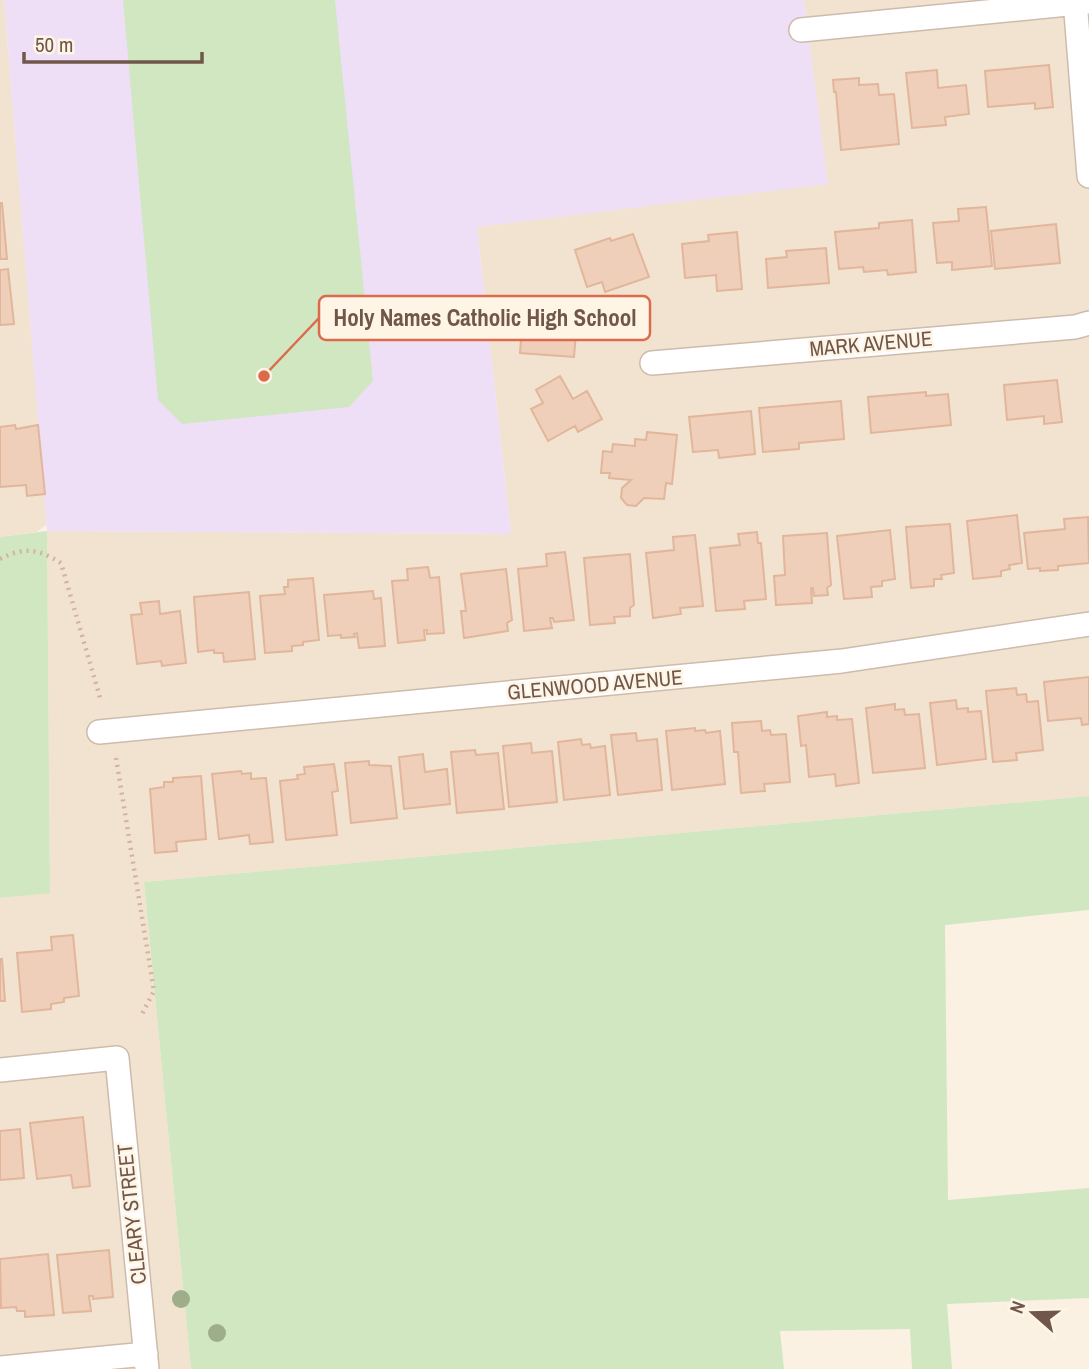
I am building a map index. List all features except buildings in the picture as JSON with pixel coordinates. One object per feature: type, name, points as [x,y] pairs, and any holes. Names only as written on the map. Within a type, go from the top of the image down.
[{"type":"street","points":[[801,30],[1080,2],[1089,176]]},
{"type":"street","name":"MARK AVENUE","points":[[652,363],[1075,327],[1089,323]]},
{"type":"street","name":"GLENWOOD AVENUE","points":[[99,732],[842,661],[1089,624]]},
{"type":"street","name":"CLEARY STREET","points":[[0,1070],[117,1058],[146,1362]]},
{"type":"street","points":[[0,1368],[146,1362]]},
{"type":"path","points":[[0,558],[17,550],[43,551],[61,563],[102,701]]},
{"type":"path","points":[[116,758],[154,991],[142,1014]]},
{"type":"shaded area","points":[[0,0],[4,0],[47,524],[37,532],[0,537]]},
{"type":"shaded area","points":[[4,0],[804,0],[828,184],[477,227],[511,534],[47,531]]},
{"type":"shaded area","points":[[804,0],[1089,0],[1089,796],[144,882],[191,1369],[0,1369],[0,898],[50,892],[47,531],[511,534],[477,227],[827,183]]},
{"type":"green space","points":[[123,0],[335,0],[373,381],[349,407],[182,424],[158,400]]},
{"type":"green space","points":[[47,531],[50,893],[0,898],[0,537]]},
{"type":"green space","points":[[1089,796],[1089,910],[945,925],[948,1200],[1089,1188],[1089,1298],[947,1304],[952,1369],[912,1369],[910,1329],[780,1331],[784,1369],[191,1369],[144,882]]},
{"type":"place","name":"Holy Names Catholic High School","points":[[264,376]]}]
